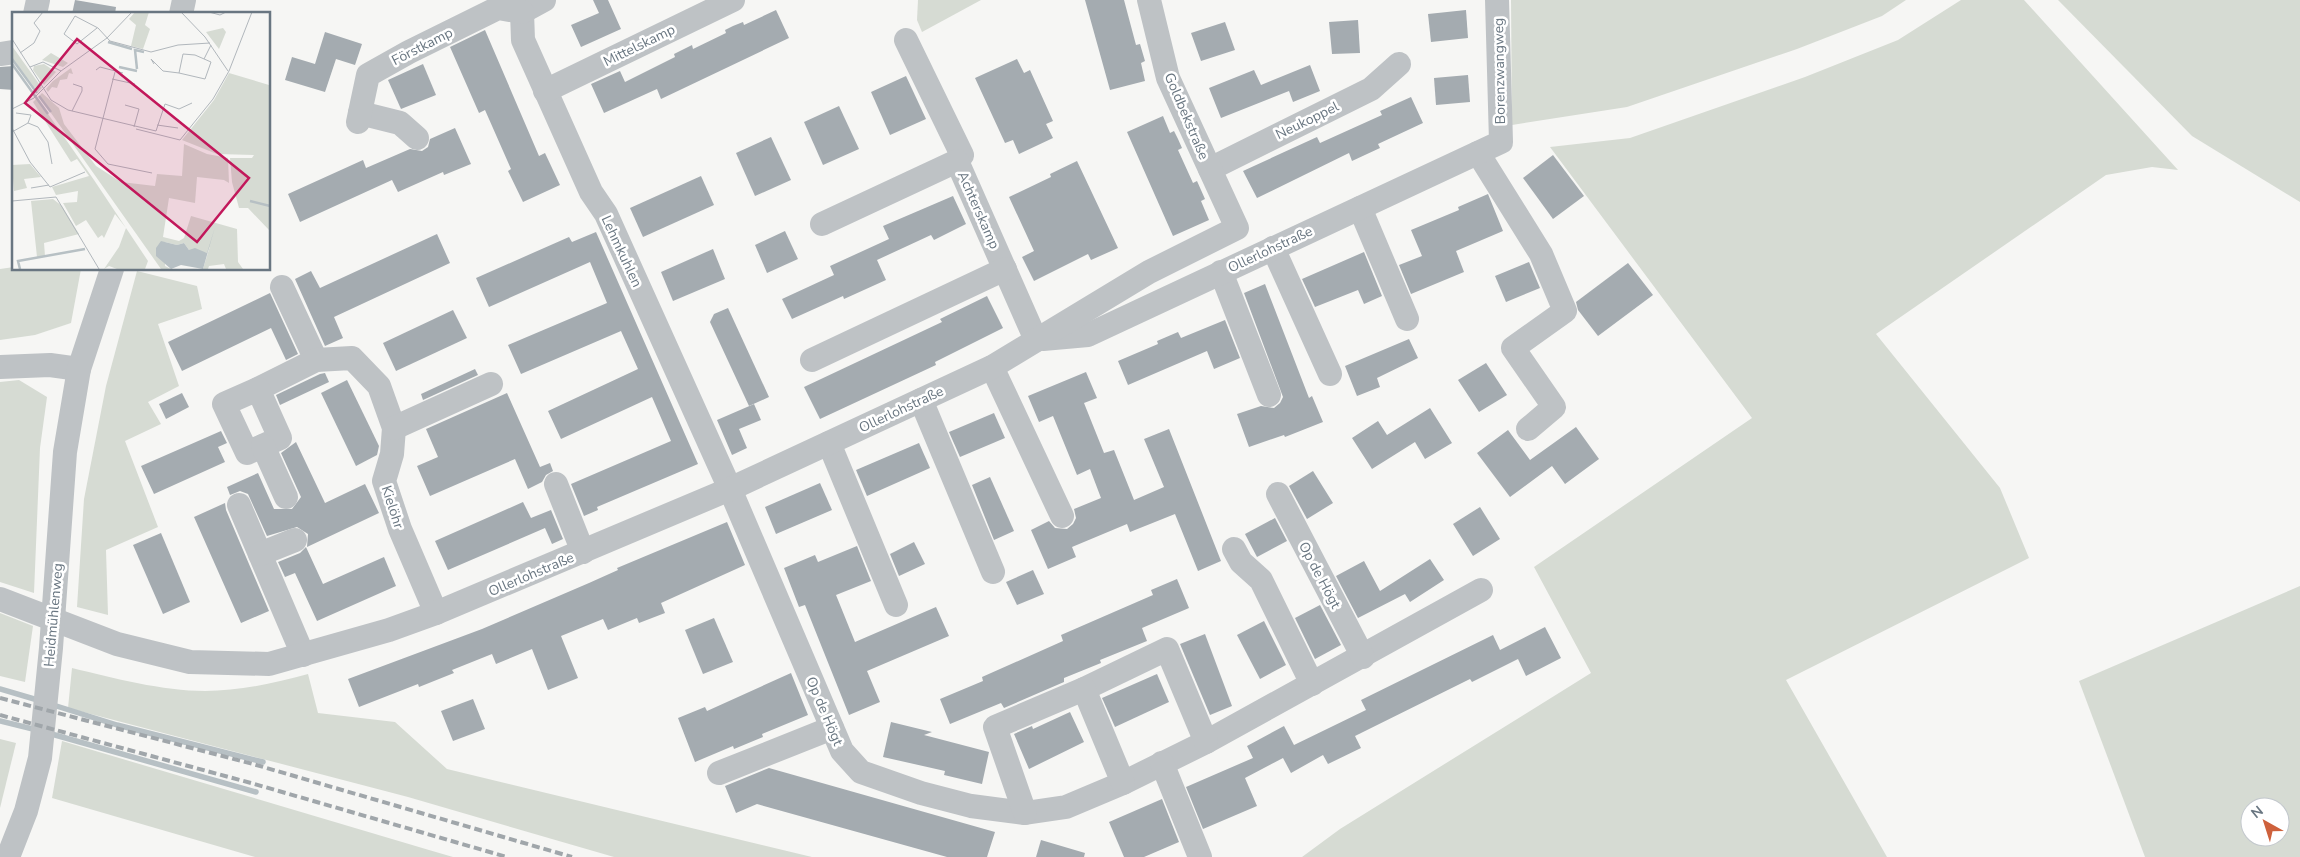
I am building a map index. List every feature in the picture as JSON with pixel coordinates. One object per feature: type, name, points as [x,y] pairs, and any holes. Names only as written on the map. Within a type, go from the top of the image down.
[{"type":"street","points":[[519,6],[544,0]]},
{"type":"street","name":"Mittelskamp","points":[[545,91],[734,0]]},
{"type":"street","name":"Goldbekstraße","points":[[1149,0],[1168,78],[1237,228]]},
{"type":"street","name":"Borenzwangweg","points":[[1498,0],[1501,142]]},
{"type":"street","name":"Lehmkuhlen","points":[[519,6],[524,40],[545,91],[591,192],[606,214],[730,489]]},
{"type":"street","name":"Förstkamp","points":[[417,138],[400,123],[359,118],[368,75],[409,52],[498,8],[519,6]]},
{"type":"street","points":[[906,40],[962,155],[958,161]]},
{"type":"street","name":"Neukoppel","points":[[1210,169],[1371,89],[1400,64]]},
{"type":"street","name":"Ollerlohstraße","points":[[1036,340],[1088,335],[1501,142]]},
{"type":"street","points":[[1478,153],[1541,254],[1565,311],[1513,348],[1554,407],[1528,429]]},
{"type":"street","name":"Achterskamp","points":[[822,224],[958,161],[1036,340]]},
{"type":"street","points":[[1360,208],[1407,319]]},
{"type":"street","name":"Ollerlohstraße","points":[[0,599],[117,644],[190,662],[269,664],[389,630],[436,614],[730,489],[992,367],[1150,272],[1237,228]]},
{"type":"street","points":[[1273,248],[1330,374]]},
{"type":"street","points":[[812,360],[1005,269]]},
{"type":"street","name":"Heidmühlenweg","points":[[8,857],[26,810],[40,758],[60,535],[65,452],[79,369],[112,270]]},
{"type":"street","points":[[1221,272],[1269,395]]},
{"type":"street","points":[[282,287],[316,360]]},
{"type":"street","name":"Kielöhr","points":[[263,446],[247,453],[224,404],[316,360],[352,358],[380,386],[394,428],[392,454],[384,481],[400,529],[436,614]]},
{"type":"street","points":[[0,366],[50,365],[79,369]]},
{"type":"street","points":[[992,367],[1062,516]]},
{"type":"street","points":[[394,428],[491,384]]},
{"type":"street","points":[[258,389],[280,438],[263,446],[286,497]]},
{"type":"street","points":[[920,400],[993,572]]},
{"type":"street","points":[[829,443],[896,605]]},
{"type":"street","points":[[556,484],[583,552]]},
{"type":"street","name":"Op de Högt","points":[[730,489],[842,751],[860,772],[921,793],[971,806],[1025,813],[1066,807],[1123,783],[1206,742],[1363,657],[1481,590]]},
{"type":"street","name":"Op de Högt","points":[[1278,494],[1363,657]]},
{"type":"street","points":[[239,505],[303,654]]},
{"type":"street","points":[[260,554],[295,540]]},
{"type":"street","points":[[1234,549],[1241,562],[1262,580],[1312,684]]},
{"type":"street","points":[[1025,813],[995,727],[1084,689],[1167,649],[1206,742]]},
{"type":"street","points":[[1084,689],[1123,783]]},
{"type":"street","points":[[719,774],[832,728]]},
{"type":"street","points":[[1162,763],[1200,857]]},
{"type":"shaded area","points":[[918,0],[981,0],[922,32],[917,20]]},
{"type":"shaded area","points":[[1511,0],[1906,0],[1882,16],[1797,49],[1627,107],[1512,125]]},
{"type":"shaded area","points":[[1961,0],[2024,0],[2178,170],[2152,167],[2106,175],[1876,334],[2000,488],[2029,558],[1786,680],[1887,857],[1302,857],[1340,829],[1591,673],[1534,567],[1752,418],[1550,147],[1630,138],[1805,77],[1898,40]]},
{"type":"shaded area","points":[[2058,0],[2300,0],[2300,202],[2192,136]]},
{"type":"shaded area","points":[[12,267],[12,270],[81,270],[71,323],[35,335],[0,340],[0,269]]},
{"type":"shaded area","points":[[137,271],[197,286],[202,309],[158,324],[179,386],[148,402],[161,424],[125,441],[158,527],[106,550],[108,615],[77,607],[84,499],[106,386]]},
{"type":"shaded area","points":[[19,380],[47,397],[40,448],[34,593],[0,582],[0,382]]},
{"type":"shaded area","points":[[2300,586],[2300,857],[2145,857],[2079,681]]},
{"type":"shaded area","points":[[0,613],[33,626],[25,682],[0,676]]},
{"type":"shaded area","points":[[72,668],[121,680],[172,689],[205,691],[257,686],[308,674],[318,713],[395,722],[447,769],[812,857],[614,857],[408,797],[68,708]]},
{"type":"shaded area","points":[[0,739],[16,743],[0,808]]},
{"type":"shaded area","points":[[62,741],[453,857],[255,857],[52,798]]},
{"type":"building","points":[[75,0],[116,7],[115,12],[72,12]]},
{"type":"building","points":[[593,0],[608,0],[621,29],[581,47],[571,25],[599,13]]},
{"type":"building","points":[[1085,0],[1124,0],[1136,45],[1140,44],[1145,61],[1141,63],[1145,81],[1110,90]]},
{"type":"building","points":[[776,10],[789,38],[661,99],[657,89],[604,113],[591,84],[620,71],[625,82],[675,57],[674,54],[692,45],[693,49],[726,33],[725,30],[733,26],[743,22],[744,25]]},
{"type":"building","points":[[1466,10],[1468,38],[1431,42],[1428,14]]},
{"type":"building","points":[[1358,20],[1360,53],[1332,54],[1329,22]]},
{"type":"building","points":[[1225,22],[1235,50],[1201,61],[1191,33]]},
{"type":"building","points":[[485,30],[539,156],[545,153],[560,185],[523,202],[508,171],[511,169],[485,110],[479,113],[450,47]]},
{"type":"building","points":[[325,32],[362,44],[355,65],[336,59],[325,92],[285,80],[292,57],[315,64]]},
{"type":"building","points":[[1017,59],[1024,73],[1030,70],[1053,121],[1046,124],[1053,138],[1019,154],[1013,140],[1005,143],[975,78]]},
{"type":"building","points":[[423,64],[436,95],[401,109],[388,80]]},
{"type":"building","points":[[1310,65],[1320,91],[1293,102],[1289,91],[1221,118],[1209,88],[1254,70],[1261,85]]},
{"type":"building","points":[[12,66],[12,90],[0,89],[0,67]]},
{"type":"building","points":[[1468,75],[1470,102],[1436,105],[1434,78]]},
{"type":"building","points":[[906,76],[926,119],[890,135],[871,92]]},
{"type":"building","points":[[1411,97],[1423,123],[1378,144],[1380,148],[1352,161],[1349,153],[1257,198],[1243,171],[1317,137],[1320,143],[1382,115],[1380,111]]},
{"type":"building","points":[[839,106],[859,149],[823,165],[804,122]]},
{"type":"building","points":[[1163,116],[1170,133],[1174,131],[1178,139],[1182,148],[1178,150],[1193,183],[1197,181],[1205,199],[1201,201],[1209,220],[1173,236],[1127,132]]},
{"type":"building","points":[[455,128],[471,164],[444,175],[443,172],[398,192],[392,180],[300,222],[288,194],[363,160],[366,168],[410,149],[422,151],[428,147],[430,139]]},
{"type":"building","points":[[771,137],[791,180],[755,196],[736,153]]},
{"type":"building","points":[[1553,155],[1584,196],[1553,219],[1523,178]]},
{"type":"building","points":[[1077,161],[1118,248],[1091,260],[1088,254],[1034,281],[1022,257],[1034,251],[1009,197],[1051,177],[1050,174]]},
{"type":"building","points":[[701,176],[714,205],[643,237],[630,208]]},
{"type":"building","points":[[1488,194],[1503,231],[1456,251],[1464,272],[1411,294],[1399,265],[1422,256],[1411,230],[1459,210],[1458,207]]},
{"type":"building","points":[[953,196],[966,224],[934,240],[931,235],[877,260],[886,280],[844,299],[843,296],[792,319],[782,299],[834,275],[830,266],[889,239],[883,226]]},
{"type":"building","points":[[785,231],[798,259],[767,273],[755,245]]},
{"type":"building","points":[[596,232],[698,464],[597,507],[598,510],[584,516],[571,484],[671,441],[652,397],[561,439],[548,411],[638,369],[621,331],[521,374],[508,345],[607,303],[590,262],[489,307],[476,278],[569,237],[572,242]]},
{"type":"building","points":[[437,234],[450,263],[334,317],[343,338],[325,346],[295,279],[311,271],[320,288]]},
{"type":"building","points":[[713,249],[725,279],[673,301],[661,272]]},
{"type":"building","points":[[1364,252],[1382,296],[1364,304],[1358,290],[1315,307],[1302,279]]},
{"type":"building","points":[[1529,262],[1540,288],[1506,302],[1495,276]]},
{"type":"building","points":[[1628,263],[1653,295],[1598,336],[1578,310],[1576,302]]},
{"type":"building","points":[[1265,284],[1309,398],[1312,396],[1323,422],[1285,437],[1284,435],[1249,447],[1237,414],[1261,406],[1274,408],[1283,397],[1244,293]]},
{"type":"building","points":[[270,293],[298,354],[286,360],[271,328],[182,371],[168,342]]},
{"type":"building","points":[[987,296],[1003,328],[935,362],[936,365],[820,419],[804,387],[942,322],[940,319]]},
{"type":"building","points":[[728,308],[769,397],[749,406],[710,322],[714,314]]},
{"type":"building","points":[[453,310],[467,338],[396,371],[383,343]]},
{"type":"building","points":[[1225,320],[1240,358],[1214,369],[1207,351],[1128,385],[1118,361],[1158,344],[1157,341],[1178,332],[1181,338]]},
{"type":"building","points":[[1409,339],[1418,358],[1377,378],[1380,387],[1357,396],[1345,366]]},
{"type":"building","points":[[1486,363],[1507,395],[1479,412],[1458,380]]},
{"type":"building","points":[[475,369],[478,375],[423,400],[421,394]]},
{"type":"building","points":[[1086,372],[1097,398],[1084,403],[1104,453],[1114,450],[1134,500],[1164,487],[1144,439],[1169,429],[1221,561],[1198,571],[1175,514],[1130,532],[1127,524],[1072,547],[1076,557],[1048,569],[1031,530],[1049,521],[1055,528],[1067,529],[1076,518],[1074,509],[1101,498],[1090,469],[1077,475],[1053,416],[1039,422],[1028,396]]},
{"type":"building","points":[[325,373],[329,382],[280,405],[276,395]]},
{"type":"building","points":[[347,380],[379,446],[377,455],[356,466],[321,393]]},
{"type":"building","points":[[182,393],[189,407],[166,419],[159,404]]},
{"type":"building","points":[[507,393],[540,467],[550,463],[553,471],[546,475],[542,482],[528,489],[515,459],[430,496],[417,466],[438,457],[426,429]]},
{"type":"building","points":[[754,404],[761,420],[739,429],[747,448],[732,455],[717,420]]},
{"type":"building","points":[[1430,408],[1452,443],[1425,459],[1415,442],[1372,469],[1352,438],[1378,421],[1387,435]]},
{"type":"building","points":[[994,413],[1005,438],[960,457],[949,432]]},
{"type":"building","points":[[1576,427],[1599,459],[1565,484],[1552,466],[1510,497],[1477,453],[1508,430],[1530,460]]},
{"type":"building","points":[[221,431],[227,443],[218,447],[225,462],[154,494],[141,466]]},
{"type":"building","points":[[296,442],[325,503],[365,484],[379,513],[307,547],[308,534],[297,527],[267,536],[248,494],[240,491],[230,495],[227,487],[258,473],[274,509],[292,509],[301,497],[281,453]]},
{"type":"building","points":[[919,443],[930,468],[867,496],[856,470]]},
{"type":"building","points":[[1313,471],[1333,503],[1307,519],[1289,486]]},
{"type":"building","points":[[990,477],[1014,531],[994,540],[972,485]]},
{"type":"building","points":[[820,483],[832,510],[776,534],[765,507]]},
{"type":"building","points":[[523,502],[531,518],[551,510],[563,539],[552,544],[545,528],[448,570],[435,541]]},
{"type":"building","points":[[225,503],[226,510],[269,611],[241,623],[194,517]]},
{"type":"building","points":[[1480,507],[1500,539],[1473,556],[1453,524]]},
{"type":"building","points":[[1275,518],[1287,541],[1257,557],[1245,534]]},
{"type":"building","points":[[727,522],[745,565],[661,603],[665,613],[639,623],[637,618],[608,630],[603,619],[561,636],[578,678],[548,690],[532,649],[496,664],[492,654],[452,670],[454,673],[419,687],[418,684],[359,707],[348,679],[482,629],[618,570],[617,568]]},
{"type":"building","points":[[161,533],[190,602],[163,614],[133,545]]},
{"type":"building","points":[[914,542],[925,564],[899,576],[890,554]]},
{"type":"building","points":[[857,546],[871,581],[836,595],[855,642],[936,607],[949,636],[867,671],[880,702],[849,715],[805,605],[799,607],[784,568],[815,555],[818,562]]},
{"type":"building","points":[[306,547],[323,584],[384,557],[396,586],[317,621],[295,573],[285,577],[278,562],[300,553]]},
{"type":"building","points":[[1430,559],[1444,580],[1410,602],[1405,594],[1358,618],[1336,576],[1364,561],[1380,591]]},
{"type":"building","points":[[1033,570],[1044,594],[1017,605],[1006,582]]},
{"type":"building","points":[[1177,579],[1189,608],[1142,628],[1147,641],[1100,660],[1101,663],[1064,678],[1064,682],[1004,708],[1001,703],[950,724],[940,699],[983,681],[982,677],[1063,641],[1061,635],[1153,595],[1151,590]]},
{"type":"building","points":[[1320,605],[1341,645],[1315,659],[1295,618]]},
{"type":"building","points":[[714,618],[733,662],[703,674],[685,630]]},
{"type":"building","points":[[1264,621],[1286,665],[1260,679],[1237,635]]},
{"type":"building","points":[[1545,627],[1561,658],[1526,676],[1518,659],[1472,682],[1470,679],[1355,736],[1361,748],[1328,764],[1323,755],[1291,773],[1283,758],[1245,778],[1257,806],[1203,829],[1186,787],[1253,758],[1247,746],[1284,726],[1294,745],[1366,710],[1361,700],[1493,635],[1500,650]]},
{"type":"building","points":[[1205,634],[1232,706],[1210,715],[1180,644]]},
{"type":"building","points":[[791,673],[808,715],[762,734],[763,737],[734,749],[733,746],[695,762],[678,718],[705,707],[707,711]]},
{"type":"building","points":[[1157,674],[1169,702],[1115,727],[1102,698]]},
{"type":"building","points":[[473,699],[485,729],[453,741],[441,711]]},
{"type":"building","points":[[1070,712],[1084,742],[1029,769],[1014,734],[1032,726],[1033,729]]},
{"type":"building","points":[[891,722],[932,732],[924,735],[989,752],[982,784],[944,775],[945,771],[883,757]]},
{"type":"building","points":[[769,768],[995,832],[987,857],[947,857],[757,804],[736,813],[725,786]]},
{"type":"building","points":[[1162,799],[1179,842],[1144,857],[1124,857],[1109,822]]},
{"type":"building","points":[[1041,840],[1085,853],[1084,857],[1036,857]]},
{"type":"waterway","points":[[0,689],[41,701]]},
{"type":"waterway","points":[[50,704],[117,725],[263,762]]},
{"type":"waterway","points":[[0,721],[37,730]]},
{"type":"waterway","points":[[48,733],[256,792]]},
{"type":"railway","points":[[0,698],[253,764],[572,857]]},
{"type":"railway","points":[[0,715],[251,783],[507,857]]}]
